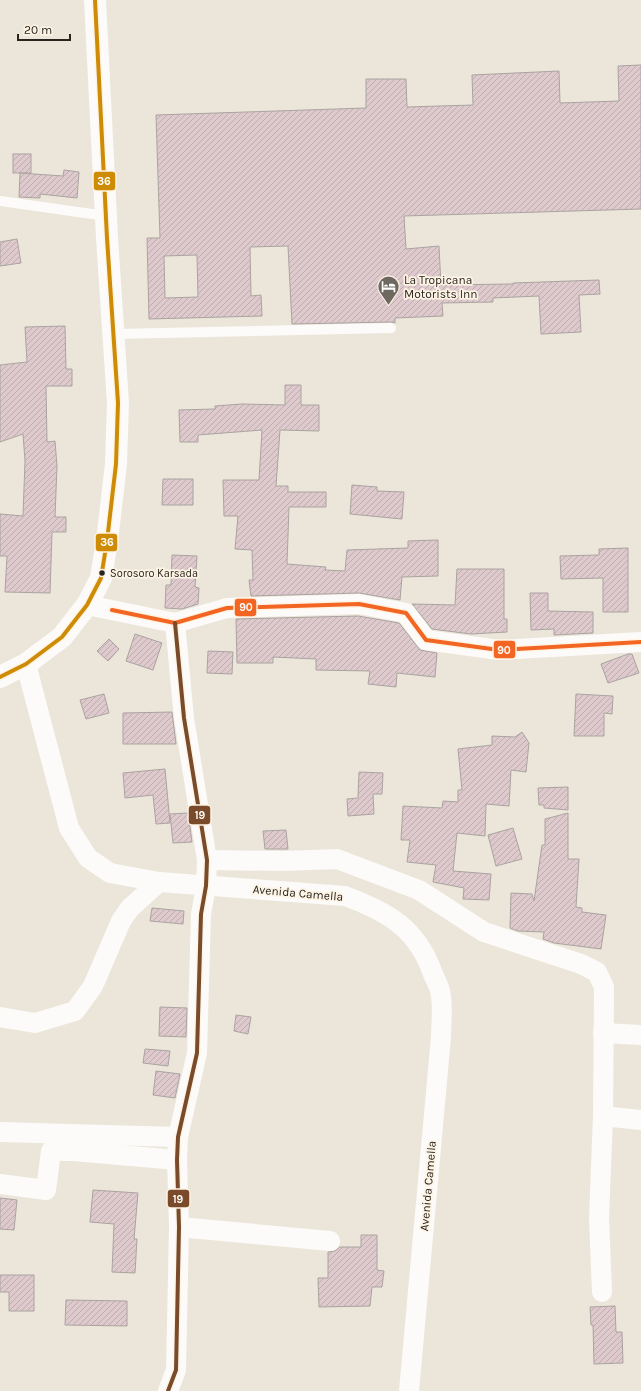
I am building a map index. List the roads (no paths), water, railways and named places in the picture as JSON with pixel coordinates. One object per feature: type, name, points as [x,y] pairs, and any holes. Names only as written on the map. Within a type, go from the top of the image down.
[{"type":"highway","points":[[0,677],[26,664],[62,637],[87,605],[101,578],[116,464],[118,404],[98,93],[95,0]]},
{"type":"street","points":[[87,605],[175,623],[227,608],[359,604],[406,613],[426,640],[499,650],[641,642]]},
{"type":"street","points":[[168,1391],[176,1370],[179,1227],[177,1160],[178,1137],[197,1053],[201,914],[206,886],[207,860],[184,718],[175,623]]},
{"type":"street","name":"Avenida Camella","points":[[26,664],[69,828],[88,858],[110,873],[159,882],[345,896],[372,906],[397,920],[418,943],[430,965],[441,996],[441,1037],[409,1391]]},
{"type":"street","points":[[207,860],[283,861],[337,859],[419,890],[484,932],[581,964],[597,972],[604,987],[603,1116],[599,1218],[602,1292]]},
{"type":"street","points":[[0,1017],[36,1022],[75,1011],[94,986],[121,921],[130,908],[159,882]]},
{"type":"street","points":[[603,1033],[641,1035]]},
{"type":"street","points":[[603,1116],[641,1120]]},
{"type":"street","points":[[0,1132],[178,1137]]},
{"type":"street","points":[[0,1184],[46,1190],[50,1151],[73,1151],[177,1160]]},
{"type":"street","points":[[179,1227],[330,1241]]},
{"type":"lane","points":[[0,200],[106,216]]},
{"type":"lane","points":[[114,334],[391,328]]},
{"type":"place","name":"La Tropicana Motorists Inn","points":[[388,306]]},
{"type":"place","name":"Sorosoro Karsada","points":[[102,573]]}]
